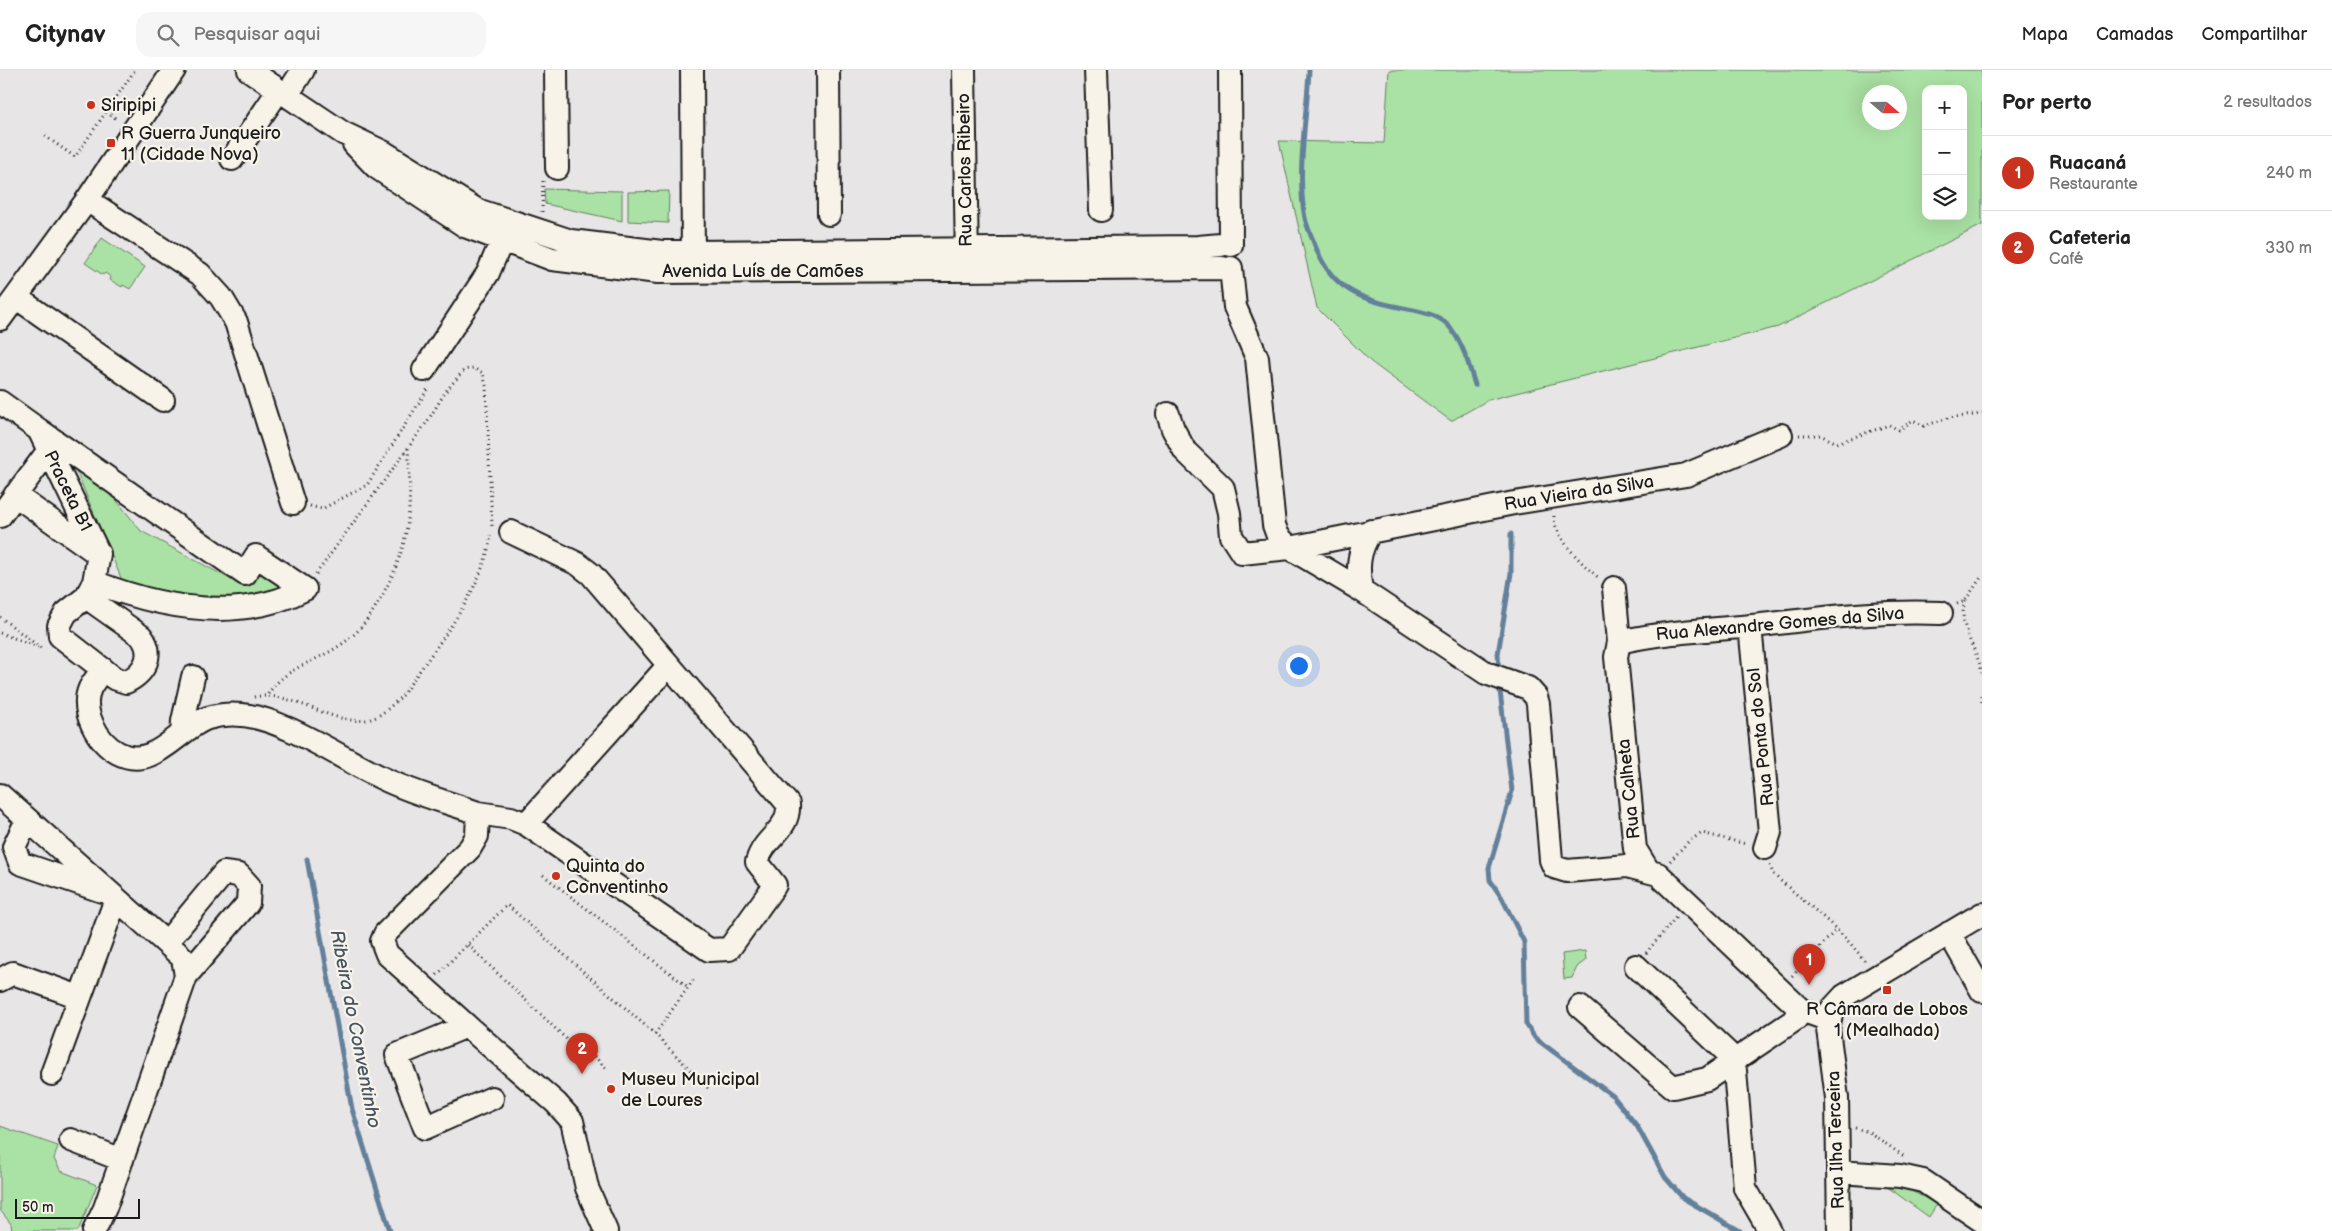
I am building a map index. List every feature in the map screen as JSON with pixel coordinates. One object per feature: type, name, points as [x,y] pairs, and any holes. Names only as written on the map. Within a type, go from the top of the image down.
[{"type":"street","points":[[0,319],[87,200],[174,70]]},
{"type":"street","name":"Avenida Luís de Camões","points":[[249,70],[343,133],[385,152],[478,210],[572,241],[662,252],[693,262]]},
{"type":"street","points":[[232,159],[283,92],[303,70]]},
{"type":"street","points":[[556,70],[557,168]]},
{"type":"street","points":[[692,70],[693,262]]},
{"type":"street","points":[[828,70],[829,214]]},
{"type":"street","name":"Rua Carlos Ribeiro","points":[[964,70],[966,260]]},
{"type":"street","points":[[1096,70],[1101,210]]},
{"type":"street","points":[[1230,70],[1226,245],[1216,250],[1214,258],[1226,268],[1235,307],[1256,358],[1274,525],[1278,536],[1290,548],[1361,590],[1486,673],[1519,684],[1532,692],[1538,704],[1551,860],[1554,867],[1567,871],[1627,866],[1653,872]]},
{"type":"street","name":"Avenida Luís de Camões","points":[[343,133],[376,167],[465,226],[552,259],[658,272],[693,262],[966,260],[1226,268]]},
{"type":"street","points":[[87,200],[200,274],[221,297],[236,322],[293,503]]},
{"type":"street","points":[[424,370],[488,273],[502,240]]},
{"type":"street","name":"Avenida Luís de Camões","points":[[966,260],[1226,245]]},
{"type":"street","points":[[17,298],[163,400]]},
{"type":"street","name":"Praceta B1","points":[[0,402],[38,430],[99,554]]},
{"type":"street","name":"Rua Vieira da Silva","points":[[1168,414],[1173,429],[1185,450],[1224,488],[1231,536],[1242,553],[1290,548],[1555,496],[1686,475],[1781,435]]},
{"type":"street","points":[[38,430],[245,574],[256,556],[305,589],[286,599],[267,604],[224,608],[154,602],[128,595],[90,590]]},
{"type":"street","points":[[0,516],[49,450]]},
{"type":"street","points":[[15,496],[99,554],[90,590],[66,613],[59,626],[60,636],[102,669],[126,682],[142,670],[149,651],[147,644],[141,636],[90,590]]},
{"type":"street","points":[[1361,590],[1358,561],[1362,545],[1371,531]]},
{"type":"street","points":[[102,669],[89,689],[87,708],[95,729],[102,740],[118,753],[139,757],[158,751],[207,718],[243,715],[283,726],[384,779],[478,813],[511,818],[526,824],[709,950],[729,949],[776,885],[757,862],[760,850],[783,826],[789,814],[788,804],[590,574],[578,564],[512,532]]},
{"type":"street","name":"Rua Calheta","points":[[1614,588],[1619,642],[1616,657],[1635,849],[1653,872],[1801,1010],[1829,1020]]},
{"type":"street","name":"Rua Alexandre Gomes da Silva","points":[[1619,642],[1654,634],[1750,626],[1863,613],[1899,611],[1941,613]]},
{"type":"street","name":"Rua Ponta do Sol","points":[[1750,626],[1770,832],[1765,848]]},
{"type":"street","points":[[526,824],[669,665]]},
{"type":"street","points":[[182,734],[193,677]]},
{"type":"street","points":[[0,795],[183,958],[186,976]]},
{"type":"street","points":[[478,813],[477,836],[470,848],[385,934],[382,941],[387,954],[556,1103],[572,1121],[587,1188],[606,1231]]},
{"type":"street","points":[[27,820],[14,847],[20,864],[113,897]]},
{"type":"street","points":[[94,1231],[105,1208],[186,976],[248,904],[249,886],[238,875],[224,873],[166,943]]},
{"type":"street","points":[[52,1074],[113,897]]},
{"type":"street","points":[[1829,1020],[1837,1001],[1982,914]]},
{"type":"street","points":[[1949,933],[1982,991]]},
{"type":"street","points":[[1636,966],[1734,1059],[1744,1188],[1770,1231]]},
{"type":"street","points":[[0,980],[13,973],[79,997]]},
{"type":"street","points":[[1580,1007],[1673,1087],[1707,1079],[1796,1019],[1801,1010]]},
{"type":"street","name":"Rua Ilha Terceira","points":[[1829,1020],[1829,1041],[1834,1071],[1837,1124],[1839,1231]]},
{"type":"street","points":[[467,1026],[397,1055],[425,1128],[492,1098]]},
{"type":"street","points":[[72,1140],[122,1160]]},
{"type":"street","points":[[1838,1172],[1900,1176],[1923,1182],[1982,1221]]},
{"type":"path","points":[[45,136],[75,157],[135,70]]},
{"type":"path","points":[[106,112],[121,122]]},
{"type":"path","points":[[541,231],[542,181],[557,179],[557,168]]},
{"type":"path","points":[[226,715],[253,697],[268,694],[357,720],[375,718],[402,696],[471,594],[488,551],[492,525],[486,386],[483,372],[473,368],[464,370],[446,391],[427,422],[305,589]]},
{"type":"path","points":[[293,503],[322,509],[367,485],[432,382],[424,370]]},
{"type":"path","points":[[1781,435],[1820,435],[1837,443],[1889,425],[1899,430],[1913,420],[1924,426],[1948,418],[1982,414]]},
{"type":"path","points":[[268,694],[278,680],[291,670],[330,652],[354,636],[370,617],[391,581],[404,551],[409,521],[408,446]]},
{"type":"path","points":[[1555,496],[1554,522],[1563,541],[1590,571],[1614,588]]},
{"type":"path","points":[[1982,576],[1965,601],[1961,613],[1964,629],[1982,673]]},
{"type":"path","points":[[1941,613],[1965,601]]},
{"type":"path","points":[[0,617],[41,648],[0,632]]},
{"type":"path","points":[[1982,696],[1982,704]]},
{"type":"path","points":[[1653,872],[1689,841],[1702,833],[1765,848]]},
{"type":"path","points":[[1773,874],[1857,950],[1869,967],[1855,975],[1861,986]]},
{"type":"path","points":[[543,875],[688,987]]},
{"type":"path","points":[[1636,966],[1688,903]]},
{"type":"path","points":[[433,979],[507,905],[655,1034],[708,1089]]},
{"type":"path","points":[[1784,994],[1796,986],[1789,979],[1836,930]]},
{"type":"path","points":[[468,945],[584,1056],[589,1051],[607,1069]]},
{"type":"path","points":[[655,1034],[694,979]]},
{"type":"path","points":[[1837,1124],[1869,1132],[1910,1160],[1923,1182]]},
{"type":"green space","points":[[1389,70],[1982,70],[1982,225],[1778,327],[1488,400],[1451,421],[1371,362],[1317,308],[1279,141],[1384,143]]},
{"type":"green space","points":[[544,189],[622,191],[622,221],[545,204]]},
{"type":"green space","points":[[669,191],[668,223],[628,221],[628,192]]},
{"type":"green space","points":[[102,238],[145,267],[130,289],[123,285],[122,287],[110,280],[111,277],[105,273],[103,275],[85,263]]},
{"type":"green space","points":[[72,461],[110,492],[141,531],[243,586],[259,566],[291,586],[281,595],[206,601],[124,585]]},
{"type":"green space","points":[[1585,951],[1586,960],[1577,967],[1572,978],[1564,979],[1562,954]]},
{"type":"green space","points":[[0,1126],[58,1146],[54,1159],[61,1171],[97,1185],[78,1231],[12,1231],[11,1224],[0,1210]]},
{"type":"green space","points":[[1886,1186],[1904,1187],[1937,1204],[1929,1217]]},
{"type":"waterway","points":[[1309,70],[1302,164],[1303,201],[1307,225],[1321,259],[1329,272],[1350,291],[1376,302],[1418,311],[1445,322],[1462,347],[1475,385]]},
{"type":"waterway","points":[[1499,672],[1498,654],[1511,573],[1511,534]]},
{"type":"waterway","points":[[1499,683],[1512,791],[1489,868],[1490,880],[1502,898],[1524,942],[1526,1024],[1535,1038],[1613,1096],[1637,1126],[1665,1177],[1683,1198],[1740,1231]]},
{"type":"waterway","name":"Ribeira do Conventinho","points":[[307,859],[352,1109],[390,1231]]},
{"type":"place","name":"Siripipi","points":[[91,105]]},
{"type":"place","name":"R Guerra Junqueiro 11 (Cidade Nova)","points":[[111,143]]},
{"type":"place","name":"Quinta do Conventinho","points":[[556,876]]},
{"type":"place","name":"Ruacaná","points":[[1809,985]]},
{"type":"place","name":"R Câmara de Lobos 1 (Mealhada)","points":[[1887,990]]},
{"type":"place","name":"Cafeteria","points":[[582,1074]]},
{"type":"place","name":"Museu Municipal de Loures","points":[[611,1089]]}]
